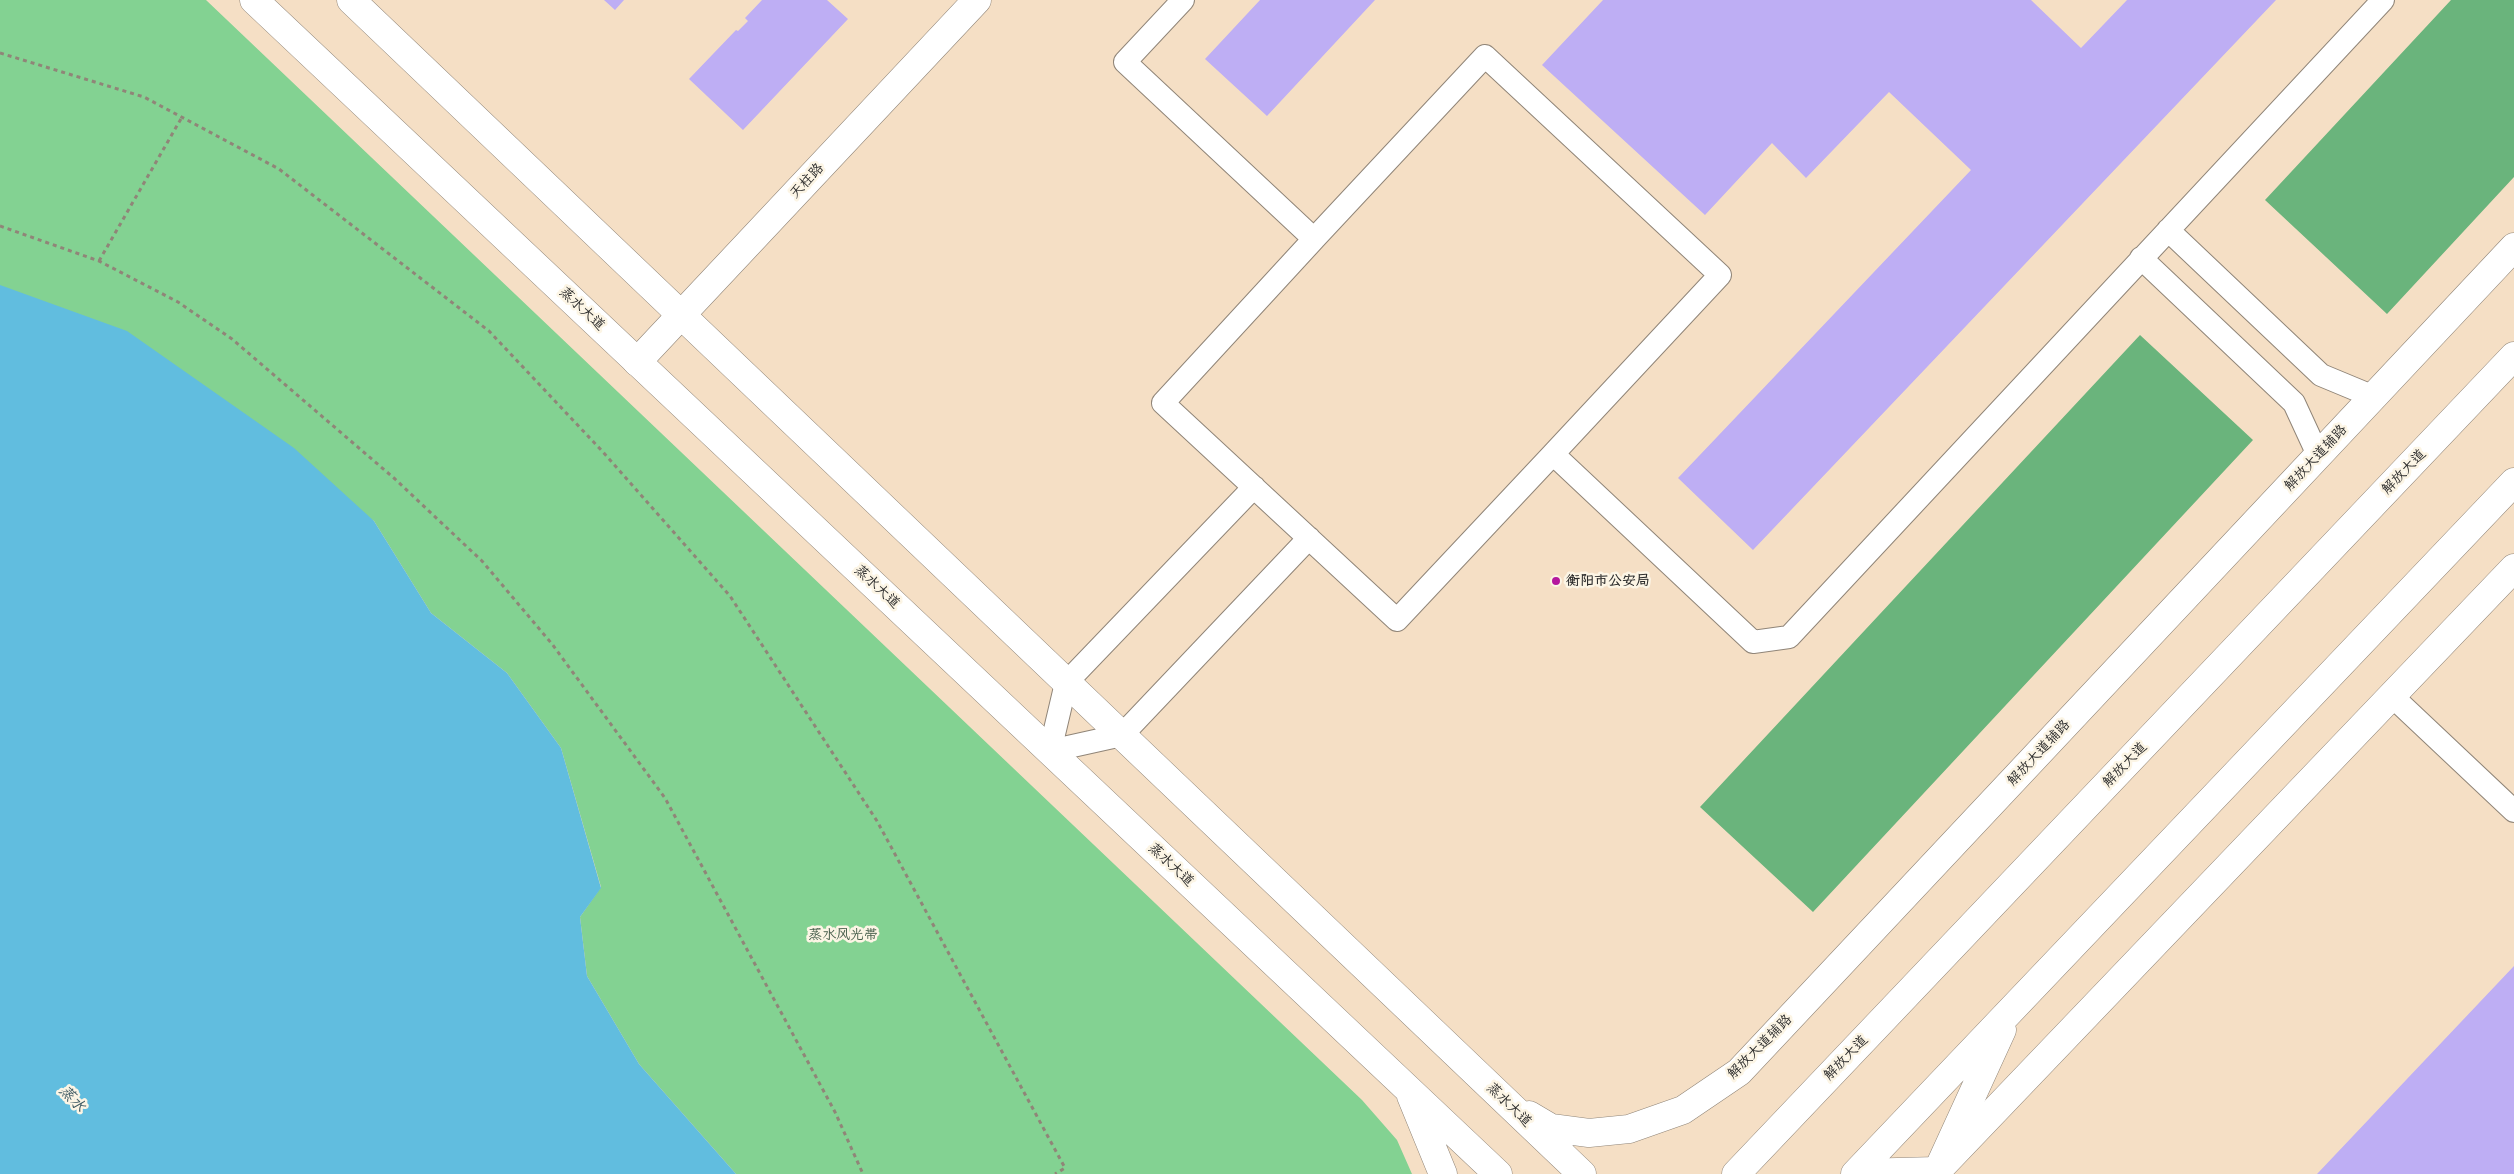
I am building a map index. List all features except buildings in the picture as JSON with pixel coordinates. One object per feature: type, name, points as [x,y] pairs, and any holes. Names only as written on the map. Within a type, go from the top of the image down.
[{"type":"main road","name":"蒸水大道","points":[[254,0],[1498,1174]]},
{"type":"main road","name":"蒸水大道","points":[[351,0],[1582,1174]]},
{"type":"main road","name":"天柱路","points":[[638,362],[977,0]]},
{"type":"main road","name":"解放大道辅路","points":[[1505,1101],[1551,1128],[1589,1133],[1629,1129],[1683,1110],[1739,1072],[2514,247]]},
{"type":"main road","name":"解放大道","points":[[1736,1174],[2514,356]]},
{"type":"main road","points":[[1856,1173],[2514,482]]},
{"type":"main road","points":[[1856,1173],[1937,1172],[2514,568]]},
{"type":"main road","points":[[1937,1172],[2012,1009]]},
{"type":"main road","points":[[1407,1088],[1443,1174]]},
{"type":"lane","points":[[1184,0],[1125,62],[1314,239]]},
{"type":"lane","points":[[1553,454],[1753,642],[1789,637],[2383,0]]},
{"type":"lane","points":[[1485,56],[1720,274],[1397,620],[1163,403],[1314,239],[1485,56]]},
{"type":"lane","points":[[2168,230],[2321,375],[2374,397]]},
{"type":"lane","points":[[2141,258],[2294,403],[2318,456]]},
{"type":"lane","points":[[1254,487],[1066,683],[1050,751],[1122,735],[1309,538]]},
{"type":"lane","points":[[2393,696],[2511,802]]},
{"type":"path","points":[[0,53],[144,97],[279,169],[488,331],[603,452],[730,596],[877,821],[1065,1168],[1055,1174]]},
{"type":"path","points":[[99,261],[182,117]]},
{"type":"path","points":[[0,226],[99,261],[178,302],[232,339],[395,479],[482,561],[552,644],[665,798],[835,1112],[863,1174]]},
{"type":"green space","name":"蒸水风光带","points":[[0,0],[206,0],[1362,1100],[1397,1140],[1412,1174],[736,1174],[639,1064],[587,976],[580,917],[601,887],[561,748],[507,673],[431,613],[374,521],[0,286]]},
{"type":"green space","points":[[2451,0],[2514,0],[2514,177],[2387,314],[2265,200]]},
{"type":"green space","points":[[2140,335],[2253,440],[1813,912],[1700,807]]},
{"type":"water","name":"蒸水","points":[[0,285],[127,331],[294,448],[374,521],[431,613],[507,673],[561,748],[601,888],[580,917],[587,976],[639,1064],[736,1174],[0,1174]]},
{"type":"place","name":"衡阳市公安局","points":[[1556,581]]}]
